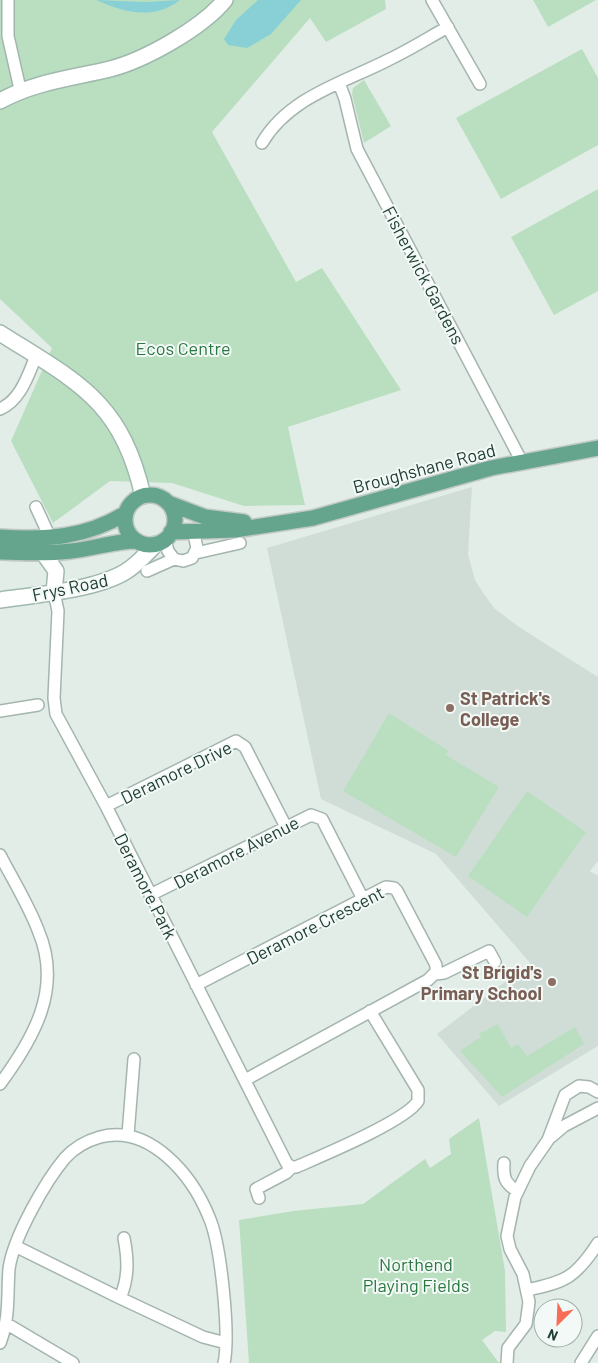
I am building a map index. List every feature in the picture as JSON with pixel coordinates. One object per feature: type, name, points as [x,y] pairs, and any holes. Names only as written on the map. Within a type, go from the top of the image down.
[{"type":"main road","name":"Broughshane Road","points":[[260,525],[318,517],[522,462],[598,448]]},
{"type":"main road","points":[[154,540],[127,528],[126,513],[132,502],[143,496],[156,496],[168,503],[205,517],[260,525]]},
{"type":"main road","points":[[154,540],[175,517],[168,503]]},
{"type":"main road","points":[[0,537],[50,548],[97,529],[126,513]]},
{"type":"main road","points":[[0,552],[121,541],[154,540],[193,530],[235,530],[260,525]]},
{"type":"street","points":[[0,101],[20,90],[112,68],[172,43],[225,0]]},
{"type":"street","points":[[432,0],[480,84]]},
{"type":"street","points":[[8,3],[8,36],[20,90]]},
{"type":"street","points":[[262,143],[270,130],[310,96],[388,60],[448,27]]},
{"type":"street","name":"Fisherwick Gardens","points":[[339,83],[345,99],[356,149],[522,462]]},
{"type":"street","points":[[0,333],[82,387],[100,404],[116,424],[129,449],[143,496]]},
{"type":"street","points":[[0,409],[6,407],[21,391],[36,356]]},
{"type":"street","points":[[36,506],[56,570],[54,592]]},
{"type":"street","points":[[141,567],[174,559],[184,561],[192,558],[196,552],[197,544],[193,530]]},
{"type":"street","points":[[154,540],[168,551],[174,559]]},
{"type":"street","name":"Frys Road","points":[[0,600],[54,592],[118,576],[141,567],[154,540]]},
{"type":"street","points":[[196,552],[240,543]]},
{"type":"street","name":"Deramore Park","points":[[54,592],[58,611],[55,711],[106,806],[288,1164],[292,1167]]},
{"type":"street","points":[[0,711],[38,705]]},
{"type":"street","name":"Deramore Drive","points":[[106,806],[236,741],[245,747],[286,826]]},
{"type":"street","name":"Deramore Avenue","points":[[150,895],[307,816],[316,816],[322,819],[363,899]]},
{"type":"street","points":[[0,855],[39,930],[46,956],[48,987],[38,1022],[25,1049],[0,1084]]},
{"type":"street","name":"Deramore Crescent","points":[[196,985],[383,888],[395,889],[436,964],[435,974]]},
{"type":"street","points":[[245,1080],[428,980],[435,974],[444,973],[489,950],[495,962]]},
{"type":"street","points":[[259,1198],[256,1189],[286,1173],[292,1167],[296,1167],[374,1131],[418,1102],[418,1090],[370,1011]]},
{"type":"street","points":[[128,1135],[134,1059]]},
{"type":"street","points":[[506,1360],[508,1348],[526,1324],[529,1302],[523,1274],[510,1249],[507,1236],[517,1191],[530,1166],[548,1140],[567,1092],[581,1086],[598,1092]]},
{"type":"street","points":[[548,1140],[564,1126],[598,1108]]},
{"type":"street","points":[[0,1343],[7,1324],[4,1304],[9,1269],[15,1246],[28,1217],[69,1154],[90,1140],[114,1134],[128,1135],[150,1144],[176,1164],[197,1194],[210,1218],[217,1252],[226,1343],[224,1363]]},
{"type":"street","points":[[504,1163],[503,1176],[506,1184],[517,1191]]},
{"type":"street","points":[[120,1298],[125,1285],[127,1267],[124,1238]]},
{"type":"street","points":[[527,1290],[553,1284],[576,1273],[598,1243]]},
{"type":"street","points":[[15,1246],[203,1337],[226,1343]]},
{"type":"street","points":[[7,1324],[73,1363]]},
{"type":"street","points":[[580,1363],[598,1336]]},
{"type":"shaded area","name":"St Patrick's College","points":[[472,487],[468,554],[475,580],[484,594],[494,608],[519,627],[598,677],[598,861],[590,871],[598,876],[598,1046],[499,1106],[437,1034],[530,963],[436,854],[321,799],[267,548]]},
{"type":"green space","name":"Ecos Centre","points":[[0,0],[385,0],[386,9],[326,42],[310,18],[212,132],[296,282],[322,268],[401,390],[288,427],[305,505],[244,506],[172,483],[110,481],[53,523],[11,441],[52,348],[0,299]]},
{"type":"green space","points":[[533,0],[596,0],[548,27]]},
{"type":"green space","points":[[582,49],[598,78],[598,145],[501,199],[456,118]]},
{"type":"green space","points":[[364,80],[391,126],[364,143],[352,94],[353,88]]},
{"type":"green space","points":[[598,189],[598,291],[554,315],[511,237]]},
{"type":"green space","points":[[389,713],[449,751],[446,755],[499,787],[456,857],[343,791]]},
{"type":"green space","points":[[527,791],[586,832],[527,917],[468,876]]},
{"type":"green space","points":[[498,1024],[511,1048],[518,1044],[527,1056],[575,1027],[584,1044],[502,1097],[460,1051],[481,1037],[479,1034]]},
{"type":"green space","name":"Northend Playing Fields","points":[[479,1118],[505,1271],[506,1332],[495,1331],[482,1340],[499,1363],[249,1363],[239,1220],[293,1211],[363,1204],[425,1159],[430,1168],[451,1154],[449,1139]]},
{"type":"water","points":[[96,0],[146,2],[180,0],[170,7],[159,11],[138,12],[127,11]]},
{"type":"water","points":[[258,0],[301,0],[271,34],[247,48],[228,45],[224,39],[236,20]]},
{"type":"place","name":"St Patrick's College","points":[[450,708]]},
{"type":"place","name":"St Brigid's Primary School","points":[[552,982]]}]
